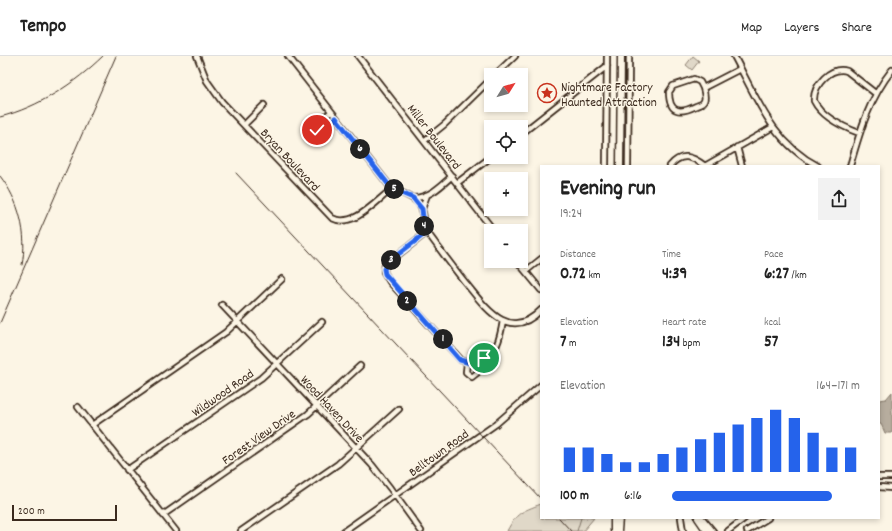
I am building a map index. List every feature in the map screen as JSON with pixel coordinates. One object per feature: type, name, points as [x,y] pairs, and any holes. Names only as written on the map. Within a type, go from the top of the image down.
[{"type":"main road","points":[[616,165],[617,56]]},
{"type":"main road","points":[[620,165],[621,56]]},
{"type":"main road","points":[[614,519],[614,531]]},
{"type":"main road","points":[[618,531],[619,519]]},
{"type":"main road","points":[[699,519],[707,531]]},
{"type":"street","name":"Bryan Boulevard","points":[[197,56],[209,84],[222,102],[324,211],[336,220],[345,221],[354,218],[392,189]]},
{"type":"street","points":[[288,56],[392,189],[413,198],[422,209]]},
{"type":"street","name":"Miller Boulevard","points":[[358,56],[489,224]]},
{"type":"street","points":[[502,68],[515,56]]},
{"type":"street","points":[[606,165],[608,56]]},
{"type":"street","points":[[628,165],[629,56]]},
{"type":"street","points":[[734,56],[773,128],[802,158],[816,165]]},
{"type":"street","points":[[528,129],[608,66]]},
{"type":"street","points":[[703,88],[740,69]]},
{"type":"street","points":[[859,133],[844,128],[820,110],[814,101],[816,88],[832,72],[843,70],[847,71],[875,93]]},
{"type":"street","points":[[850,165],[859,133],[875,93],[892,70]]},
{"type":"street","points":[[694,78],[700,82],[703,88],[705,99],[703,103],[686,111],[677,111],[673,107],[669,97],[670,88],[673,86],[694,78]]},
{"type":"street","points":[[424,141],[445,124],[484,86]]},
{"type":"street","points":[[244,125],[264,105]]},
{"type":"street","points":[[331,112],[317,123],[316,129],[322,129],[336,118]]},
{"type":"street","points":[[707,165],[773,128]]},
{"type":"street","points":[[737,147],[742,165]]},
{"type":"street","points":[[671,165],[677,158],[684,156],[695,159],[704,165]]},
{"type":"street","points":[[457,183],[484,163]]},
{"type":"street","points":[[413,198],[427,195],[452,176]]},
{"type":"street","points":[[427,195],[422,209],[424,226],[427,232],[483,306],[503,321],[513,323],[522,322],[536,316],[540,311]]},
{"type":"street","points":[[427,232],[388,262],[384,272],[390,282],[460,360],[467,363],[475,362],[491,354],[496,347],[503,321]]},
{"type":"street","points":[[526,271],[540,260]]},
{"type":"street","points":[[524,268],[540,289]]},
{"type":"street","points":[[92,425],[217,338],[282,279]]},
{"type":"street","name":"Wood Haven Drive","points":[[222,305],[381,476],[421,531]]},
{"type":"street","name":"Wildwood Road","points":[[128,470],[207,416],[278,364],[322,322]]},
{"type":"street","points":[[467,363],[466,372],[472,377],[478,373],[484,358]]},
{"type":"street","name":"Forest View Drive","points":[[163,515],[294,424],[317,406],[360,366]]},
{"type":"street","name":"Belltown Road","points":[[344,531],[396,496],[496,424],[540,386]]},
{"type":"street","points":[[78,408],[176,531]]},
{"type":"street","points":[[241,531],[338,464],[400,409]]},
{"type":"street","points":[[880,477],[892,477]]},
{"type":"street","points":[[880,487],[892,488]]},
{"type":"street","points":[[681,519],[683,531]]},
{"type":"street","points":[[703,519],[714,531]]},
{"type":"street","points":[[728,531],[744,519]]},
{"type":"street","points":[[747,531],[766,519]]},
{"type":"shaded area","points":[[693,56],[699,61],[692,70],[686,65]]},
{"type":"shaded area","points":[[892,392],[892,433],[885,433],[880,424],[880,400],[886,399]]},
{"type":"shaded area","points":[[540,504],[540,519],[593,519],[583,531],[507,531],[520,513]]},
{"type":"waterway","points":[[577,531],[581,519]]},
{"type":"railway","points":[[0,117],[14,113],[42,101],[68,85],[103,56]]},
{"type":"railway","points":[[0,323],[116,56]]},
{"type":"railway","points":[[236,173],[540,498]]},
{"type":"railway","points":[[0,176],[7,185],[17,207],[23,230],[24,253],[22,265]]},
{"type":"railway","points":[[560,519],[571,531]]},
{"type":"place","name":"Nightmare Factory Haunted Attraction","points":[[547,93]]},
{"type":"route","points":[[317,130],[322,129],[336,118],[392,189],[413,198],[422,209],[424,226],[427,232],[388,262],[385,265],[384,272],[390,282],[460,360],[470,363],[484,358]]}]
